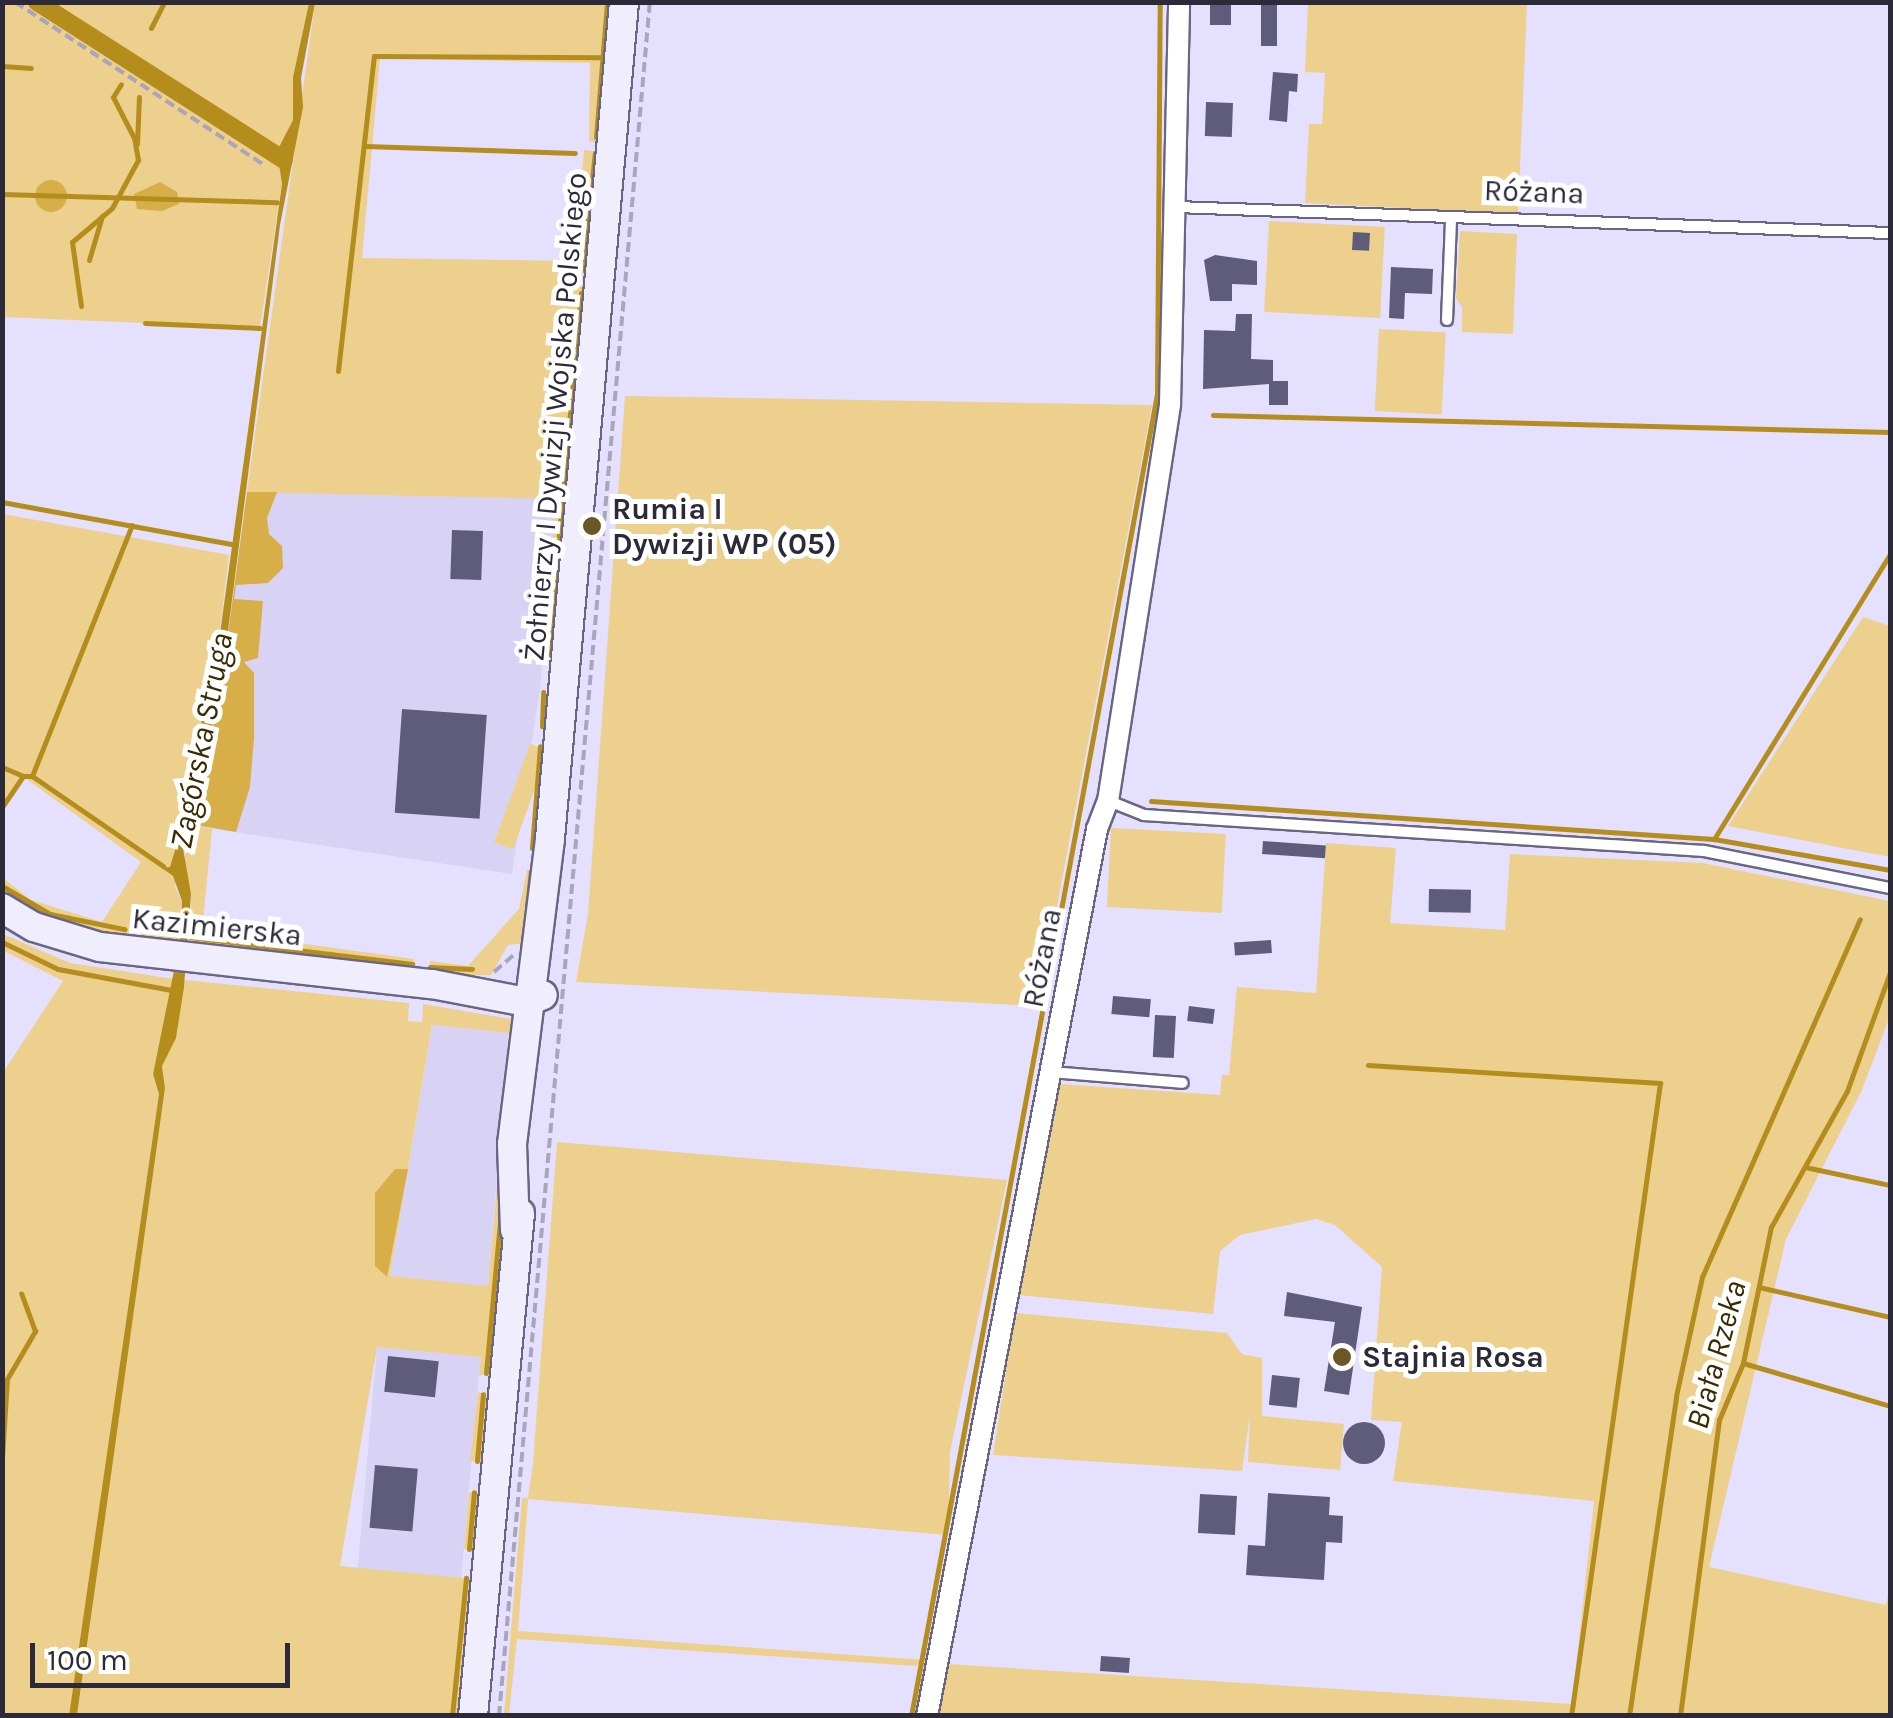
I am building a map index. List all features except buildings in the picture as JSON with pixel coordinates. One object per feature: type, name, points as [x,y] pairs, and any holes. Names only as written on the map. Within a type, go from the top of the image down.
[{"type":"street","name":"Żołnierzy I Dywizji Wojska Polskiego","points":[[473,1716],[533,993],[624,2]]},
{"type":"street","name":"Różana","points":[[927,1716],[1097,829],[1108,801],[1170,404],[1179,2]]},
{"type":"street","name":"Kazimierska","points":[[2,908],[78,943],[533,993]]},
{"type":"lane","name":"Różana","points":[[1176,207],[1890,233]]},
{"type":"lane","points":[[1447,320],[1451,219]]},
{"type":"lane","points":[[1108,801],[1162,816],[1704,851],[1890,888]]},
{"type":"lane","points":[[1050,1072],[1183,1083]]},
{"type":"path","points":[[15,2],[264,165]]},
{"type":"path","points":[[499,1716],[650,2]]},
{"type":"path","points":[[493,975],[499,962],[524,953]]},
{"type":"shaded area","points":[[3,3],[309,3],[293,77],[293,120],[277,151],[282,184],[260,328],[3,317]]},
{"type":"shaded area","points":[[315,3],[616,3],[603,143],[589,141],[590,63],[380,58],[362,258],[574,261],[584,150],[602,152],[589,275],[573,276],[572,284],[585,286],[567,548],[552,549],[557,499],[247,492]]},
{"type":"shaded area","points":[[1308,3],[1527,3],[1518,214],[1305,203],[1309,124],[1322,124],[1325,73],[1305,72]]},
{"type":"shaded area","points":[[51,180],[62,185],[67,196],[62,207],[51,212],[40,207],[35,196],[40,185]]},
{"type":"shaded area","points":[[160,182],[177,192],[179,204],[162,211],[137,209],[134,194]]},
{"type":"shaded area","points":[[1269,221],[1385,227],[1380,318],[1264,312]]},
{"type":"shaded area","points":[[1460,231],[1517,234],[1513,334],[1462,332],[1462,307],[1456,298]]},
{"type":"shaded area","points":[[1379,329],[1446,333],[1442,414],[1375,411]]},
{"type":"shaded area","points":[[625,396],[1152,405],[1038,1006],[576,982],[588,914]]},
{"type":"shaded area","points":[[249,491],[558,499],[540,688],[512,874],[201,827]]},
{"type":"shaded area","points":[[247,492],[277,492],[267,518],[269,534],[282,546],[283,568],[268,583],[236,585],[234,599],[263,601],[258,658],[244,662],[254,673],[254,738],[250,787],[236,832],[191,824],[221,686]]},
{"type":"shaded area","points":[[3,514],[229,555],[213,684],[188,774],[175,887],[182,902],[180,944],[141,942],[142,926],[130,925],[129,938],[58,927],[3,896],[3,878],[31,900],[102,922],[141,862],[25,778],[3,809]]},
{"type":"shaded area","points":[[551,568],[564,577],[558,645],[542,662]]},
{"type":"shaded area","points":[[1863,617],[1890,626],[1890,857],[1728,826]]},
{"type":"shaded area","points":[[530,744],[549,751],[513,850],[494,843]]},
{"type":"shaded area","points":[[191,824],[212,829],[202,930],[414,959],[413,973],[190,945],[191,894],[182,872]]},
{"type":"shaded area","points":[[1111,828],[1226,834],[1222,913],[1107,907]]},
{"type":"shaded area","points":[[1326,843],[1396,848],[1390,923],[1505,930],[1510,854],[1703,863],[1890,901],[1890,1016],[1862,1090],[1786,1239],[1709,1567],[1886,1605],[1890,1586],[1890,1715],[937,1716],[947,1664],[1572,1704],[1594,1501],[1393,1481],[1402,1422],[1371,1420],[1382,1267],[1335,1225],[1316,1219],[1240,1235],[1220,1251],[1213,1314],[1018,1295],[1060,1084],[1220,1095],[1222,1075],[1229,1075],[1237,987],[1316,993]]},
{"type":"shaded area","points":[[527,870],[533,870],[526,943],[508,945],[491,975],[430,975],[430,961],[468,966],[519,909]]},
{"type":"shaded area","points":[[3,934],[70,963],[174,979],[153,1074],[159,1093],[70,1715],[3,1715],[2,1074],[63,981],[4,951]]},
{"type":"shaded area","points":[[185,980],[409,1003],[408,1021],[422,1022],[423,1004],[511,1019],[506,1086],[509,1033],[432,1025],[390,1276],[488,1286],[504,1108],[506,1234],[494,1370],[479,1376],[481,1357],[377,1347],[340,1566],[474,1579],[463,1715],[77,1716],[165,1088],[162,1065]]},
{"type":"shaded area","points":[[432,1025],[509,1033],[488,1287],[390,1277]]},
{"type":"shaded area","points":[[557,1142],[1007,1180],[950,1452],[948,1535],[528,1499],[518,1631],[924,1660],[916,1666],[517,1639],[509,1715],[504,1715],[522,1498],[528,1498],[533,1463]]},
{"type":"shaded area","points":[[395,1169],[408,1169],[387,1277],[375,1266],[375,1193]]},
{"type":"shaded area","points":[[1015,1313],[1227,1333],[1242,1354],[1262,1358],[1262,1416],[1344,1424],[1340,1470],[1248,1462],[1250,1414],[1242,1471],[993,1455]]},
{"type":"shaded area","points":[[377,1347],[481,1356],[461,1578],[358,1569]]},
{"type":"shaded area","points":[[478,1392],[491,1397],[481,1462],[470,1461]]},
{"type":"shaded area","points":[[469,1492],[480,1493],[475,1550],[464,1549]]},
{"type":"water","name":"Zagórska Struga","points":[[309,3],[315,3],[301,78],[303,107],[280,225],[221,686],[183,848],[191,894],[184,987],[176,1038],[162,1066],[165,1088],[77,1715],[69,1716],[159,1094],[153,1074],[181,936],[182,901],[173,876],[162,868],[170,867],[183,824],[190,762],[213,684],[282,184],[277,151],[293,120],[293,77]]},
{"type":"waterway","points":[[37,2],[284,160]]},
{"type":"waterway","points":[[151,28],[164,2]]},
{"type":"waterway","points":[[596,137],[607,2]]},
{"type":"waterway","points":[[911,1716],[1157,394],[1160,2]]},
{"type":"waterway","points":[[338,371],[374,56],[602,57]]},
{"type":"waterway","points":[[2,66],[31,68]]},
{"type":"waterway","points":[[81,306],[72,242],[112,208],[138,160],[134,138],[113,97],[121,84]]},
{"type":"waterway","points":[[137,144],[139,97]]},
{"type":"waterway","points":[[365,146],[575,153]]},
{"type":"waterway","points":[[582,270],[595,153]]},
{"type":"waterway","points":[[2,194],[277,202]]},
{"type":"waterway","points":[[89,260],[102,216]]},
{"type":"waterway","points":[[558,545],[581,293]]},
{"type":"waterway","points":[[145,323],[260,328]]},
{"type":"waterway","points":[[1213,415],[1890,432]]},
{"type":"waterway","points":[[2,502],[231,544]]},
{"type":"waterway","points":[[32,776],[132,525]]},
{"type":"waterway","points":[[1714,839],[1890,554]]},
{"type":"waterway","points":[[548,655],[555,573]]},
{"type":"waterway","points":[[542,726],[543,692]]},
{"type":"waterway","points":[[532,848],[540,746]]},
{"type":"waterway","points":[[2,767],[23,776],[2,807]]},
{"type":"waterway","points":[[23,776],[32,776],[163,866]]},
{"type":"waterway","points":[[1151,801],[1714,839],[1890,870]]},
{"type":"waterway","points":[[527,908],[531,871]]},
{"type":"waterway","points":[[2,886],[50,914],[124,929]]},
{"type":"waterway","points":[[1629,1716],[1676,1396],[1702,1277],[1860,919]]},
{"type":"waterway","points":[[190,937],[412,964]]},
{"type":"waterway","points":[[2,942],[58,969],[171,990]]},
{"type":"waterway","points":[[430,967],[472,969]]},
{"type":"waterway","name":"Biała Rzeka","points":[[1680,1716],[1719,1420],[1743,1363],[1771,1227],[1847,1091],[1890,972]]},
{"type":"waterway","points":[[1368,1065],[1660,1083],[1571,1716]]},
{"type":"waterway","points":[[1805,1167],[1890,1185]]},
{"type":"waterway","points":[[486,1373],[501,1212]]},
{"type":"waterway","points":[[1759,1287],[1890,1317]]},
{"type":"waterway","points":[[2,1458],[7,1379],[35,1331],[21,1293]]},
{"type":"waterway","points":[[1743,1363],[1890,1406]]},
{"type":"waterway","points":[[477,1461],[483,1394]]},
{"type":"waterway","points":[[469,1549],[474,1492]]},
{"type":"waterway","points":[[452,1716],[466,1578]]},
{"type":"place","name":"Rumia I Dywizji WP (05)","points":[[592,526]]},
{"type":"place","name":"Stajnia Rosa","points":[[1342,1357]]}]
